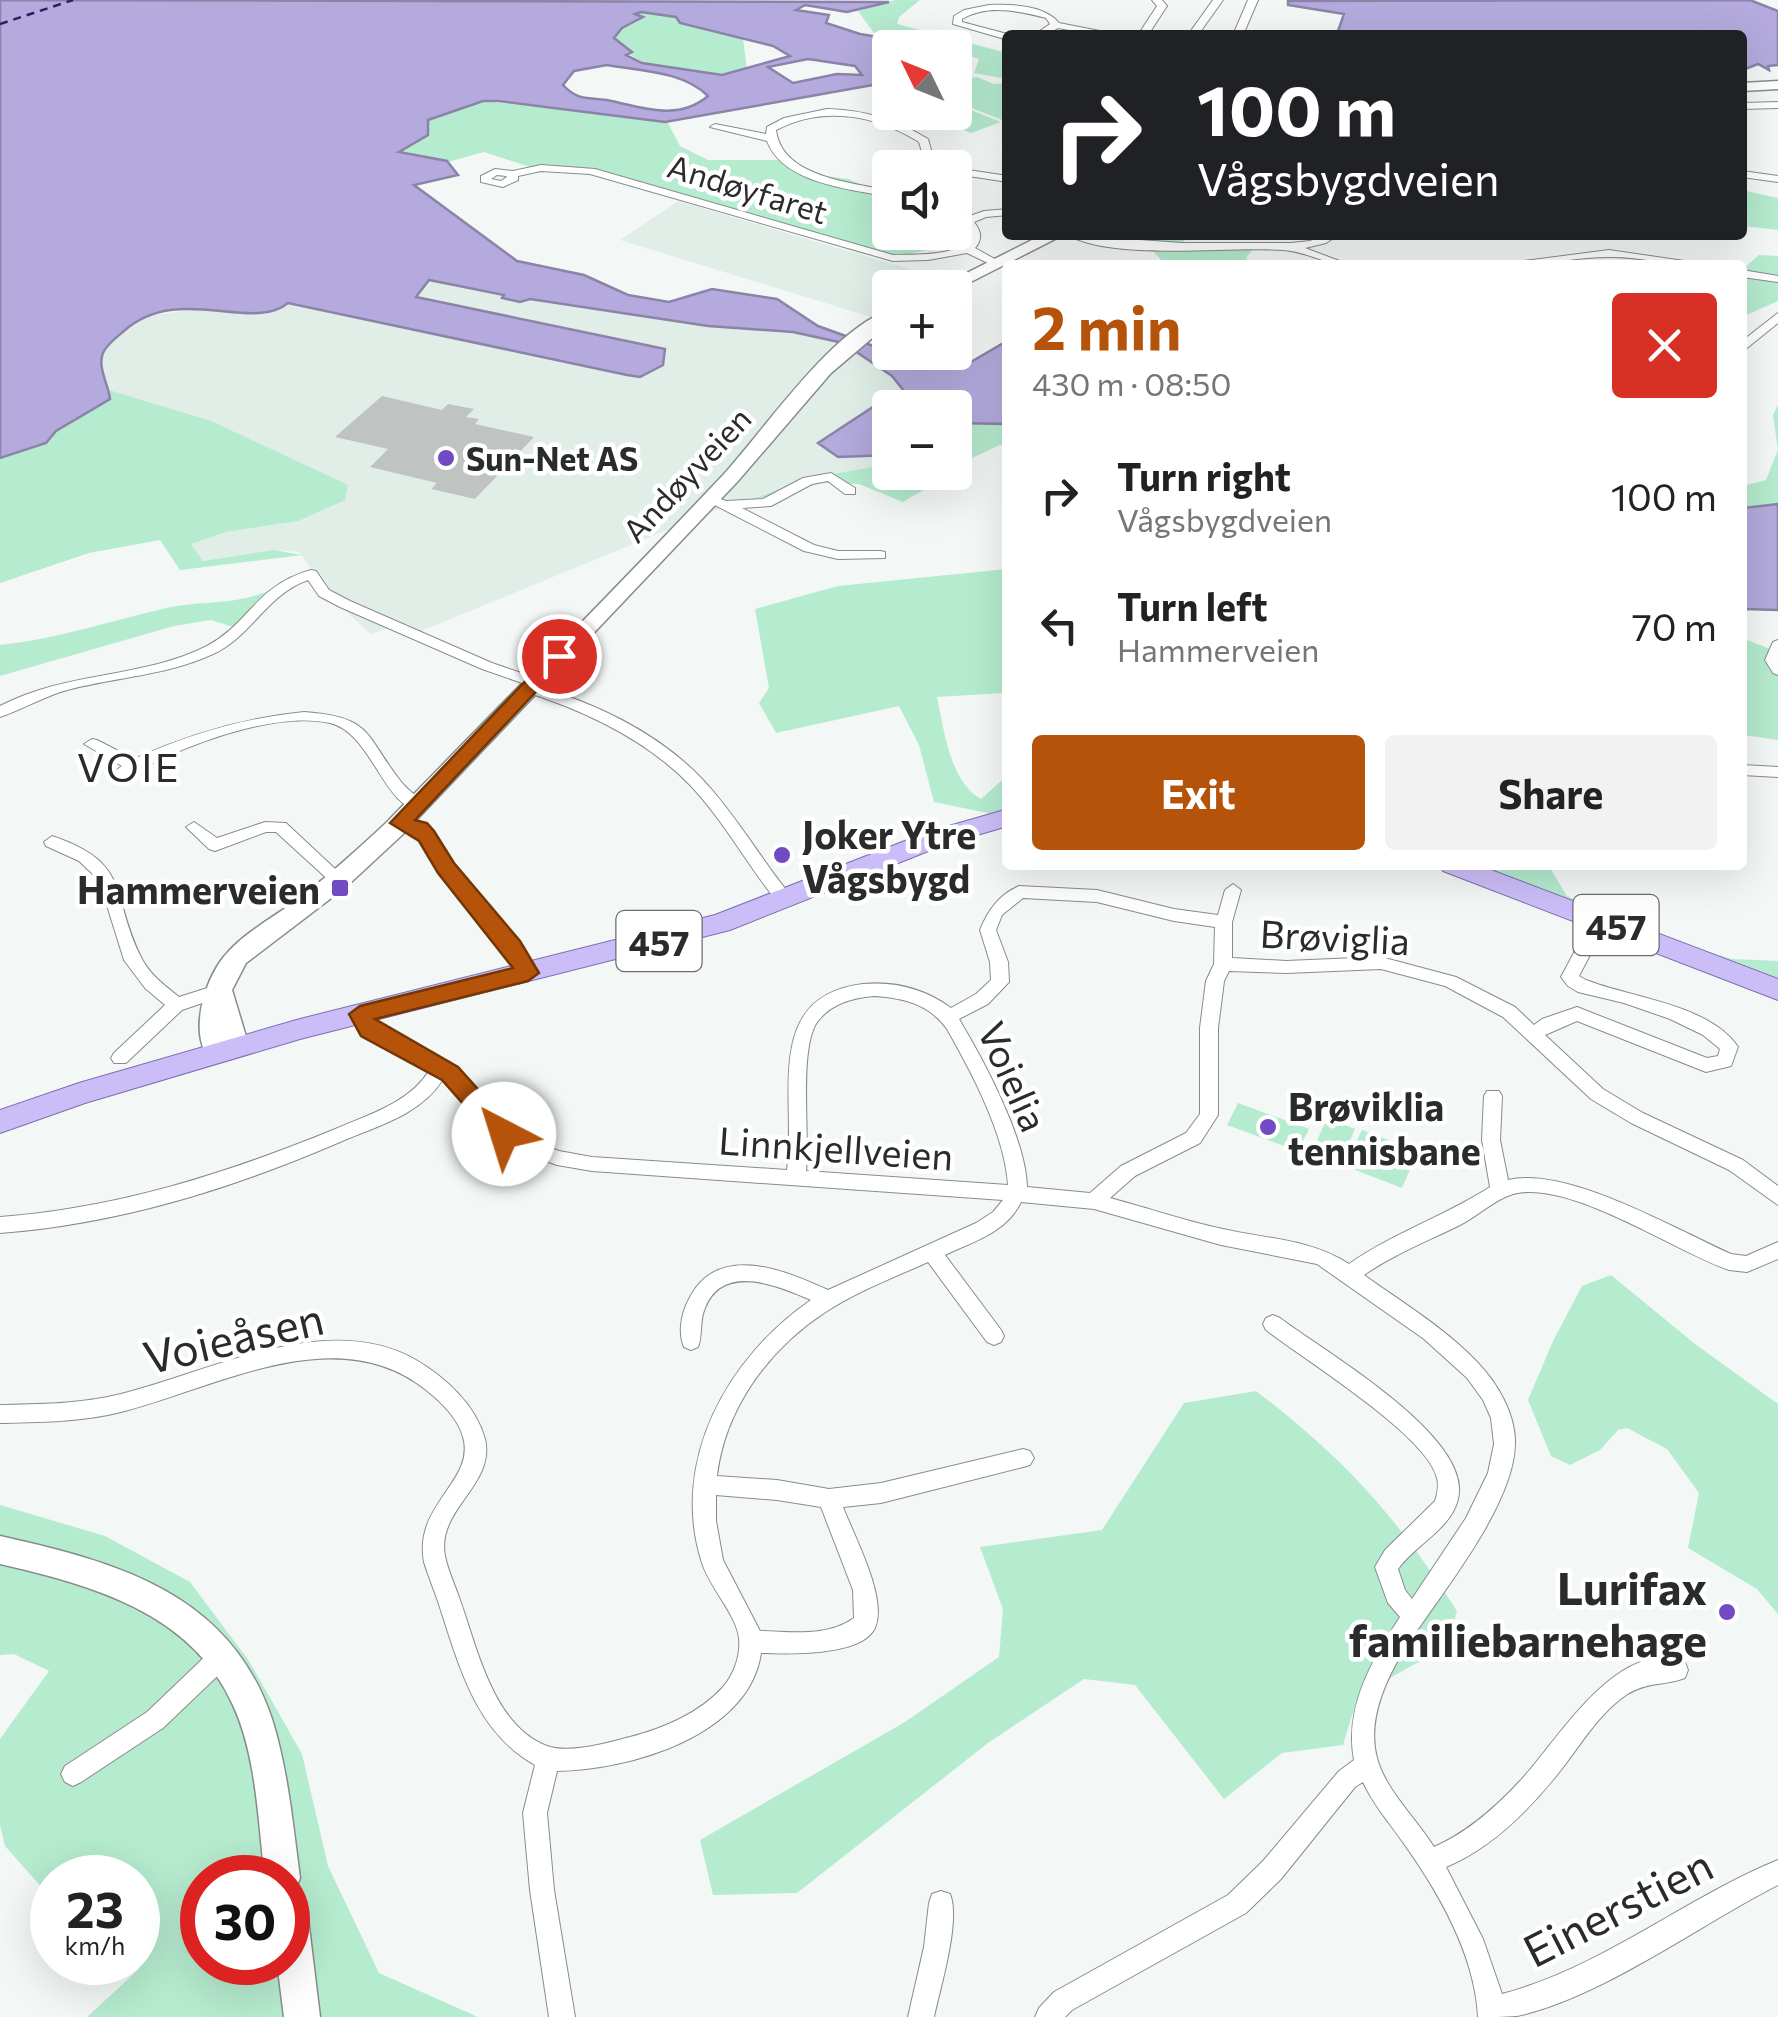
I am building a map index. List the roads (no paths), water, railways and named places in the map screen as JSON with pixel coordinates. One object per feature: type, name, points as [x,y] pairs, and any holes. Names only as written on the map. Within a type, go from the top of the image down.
[{"type":"main road","name":"457","points":[[0,1122],[225,1047],[659,941],[785,900],[937,838],[1002,819]]},
{"type":"main road","name":"457","points":[[1465,870],[1778,990]]},
{"type":"street","points":[[1146,30],[1162,6],[1157,0]]},
{"type":"street","points":[[1197,30],[1218,0]]},
{"type":"street","points":[[1240,30],[1253,0]]},
{"type":"street","points":[[1002,35],[968,30],[958,24],[958,18],[976,6],[996,6],[1049,16],[1056,25]]},
{"type":"street","points":[[1048,30],[1056,25],[1086,30]]},
{"type":"street","points":[[1747,86],[1778,84]]},
{"type":"street","points":[[1747,106],[1778,104]]},
{"type":"street","name":"Andøyfaret","points":[[770,138],[771,130],[784,122],[842,112],[914,134],[924,141],[926,150]]},
{"type":"street","name":"Andøyfaret","points":[[716,126],[770,138],[797,170],[872,189]]},
{"type":"street","name":"Andøyfaret","points":[[512,174],[542,168],[591,171],[893,258],[963,250]]},
{"type":"street","points":[[972,174],[1002,178]]},
{"type":"street","points":[[1747,175],[1778,179]]},
{"type":"street","points":[[972,216],[1002,212]]},
{"type":"street","points":[[1002,260],[1044,240]]},
{"type":"street","points":[[1100,240],[1136,247],[1290,247],[1314,240]]},
{"type":"street","points":[[1290,247],[1329,260]]},
{"type":"street","points":[[970,250],[996,263]]},
{"type":"street","points":[[1555,260],[1610,253],[1658,260]]},
{"type":"street","points":[[972,275],[1002,260]]},
{"type":"street","points":[[1747,274],[1778,279]]},
{"type":"street","points":[[1747,344],[1778,317]]},
{"type":"street","name":"Andøyveien","points":[[225,1047],[214,1009],[237,958],[338,880],[400,823],[531,685],[719,502],[852,342],[872,327]]},
{"type":"street","points":[[719,502],[766,503],[819,478],[831,477],[850,491]]},
{"type":"street","points":[[719,502],[803,546],[832,554],[880,556]]},
{"type":"street","points":[[0,712],[32,695],[170,664],[213,648],[238,632],[276,586],[311,574],[324,593],[345,604],[577,704],[646,744],[692,779],[785,900]]},
{"type":"street","points":[[1778,645],[1772,660],[1778,670]]},
{"type":"street","points":[[114,777],[134,765],[216,734],[299,717],[334,716],[366,739],[400,794],[417,805]]},
{"type":"street","points":[[92,744],[134,765]]},
{"type":"street","points":[[1747,770],[1778,772]]},
{"type":"street","points":[[400,823],[419,828],[426,836],[446,868],[512,947],[528,973]]},
{"type":"street","points":[[194,828],[215,845],[265,826],[280,827],[338,880]]},
{"type":"street","points":[[52,842],[86,857],[106,878],[132,960],[176,1005]]},
{"type":"street","name":"Brøviglia","points":[[1094,1202],[1114,1181],[1193,1138],[1209,1115],[1212,997],[1223,964],[1224,922],[1233,890]]},
{"type":"street","name":"Brøviglia","points":[[949,1017],[982,999],[1000,982],[999,962],[988,930],[995,912],[1020,892],[1097,896],[1174,915],[1224,922]]},
{"type":"street","points":[[1534,1034],[1548,1024],[1576,1014],[1706,1066],[1725,1061],[1729,1047],[1724,1039],[1614,994],[1582,988],[1570,977],[1582,953]]},
{"type":"street","name":"Brøviglia","points":[[1223,964],[1396,964],[1450,981],[1496,1003],[1597,1094],[1736,1166],[1778,1197]]},
{"type":"street","points":[[1576,1014],[1582,988]]},
{"type":"street","name":"Voielia","points":[[752,1642],[750,1627],[710,1558],[704,1517],[714,1430],[732,1399],[779,1339],[809,1312],[999,1218],[1019,1183],[1012,1154],[970,1055],[949,1017],[919,998],[881,989],[825,1002],[806,1022],[800,1058],[802,1122],[796,1177]]},
{"type":"street","points":[[120,1058],[176,1005],[220,990]]},
{"type":"street","name":"Linnkjellveien","points":[[360,1014],[370,1030],[440,1068],[468,1090],[504,1134],[542,1154],[592,1164],[1015,1192],[1094,1202],[1221,1237],[1307,1252],[1350,1274],[1458,1353],[1492,1397],[1503,1439],[1503,1460],[1487,1498],[1390,1650],[1367,1702],[1364,1743],[1368,1765]]},
{"type":"street","points":[[0,1225],[123,1206],[266,1166],[404,1107],[431,1085],[440,1068]]},
{"type":"street","points":[[1493,1096],[1491,1140],[1500,1189]]},
{"type":"street","points":[[1350,1274],[1380,1252],[1473,1210],[1500,1189],[1518,1185],[1562,1188],[1729,1262],[1748,1264],[1778,1250]]},
{"type":"street","points":[[932,1253],[994,1336]]},
{"type":"street","points":[[691,1341],[692,1318],[702,1294],[732,1272],[766,1274],[831,1300]]},
{"type":"street","points":[[1273,1324],[1393,1413],[1440,1456],[1448,1472],[1448,1500],[1429,1523],[1393,1554],[1386,1567],[1396,1596],[1412,1615]]},
{"type":"street","name":"Voieåsen","points":[[0,1414],[60,1413],[123,1403],[210,1375],[322,1350],[366,1350],[414,1369],[460,1412],[475,1437],[474,1466],[438,1518],[433,1534],[434,1560],[462,1647],[497,1720],[518,1742],[548,1759]]},
{"type":"street","points":[[708,1486],[777,1490],[829,1499],[870,1496],[1024,1458]]},
{"type":"street","points":[[562,2017],[542,1890],[535,1813],[548,1759],[568,1761],[618,1753],[686,1728],[730,1696],[745,1675],[752,1642],[822,1640],[858,1631],[866,1624],[864,1590],[829,1499]]},
{"type":"street","points":[[0,1550],[130,1587],[195,1626],[222,1656],[247,1698],[257,1730],[279,1855]]},
{"type":"street","points":[[73,1774],[155,1720],[222,1656]]},
{"type":"street","points":[[1430,1862],[1466,1845],[1524,1795],[1583,1720],[1618,1685],[1655,1672],[1677,1670]]},
{"type":"street","points":[[1048,2017],[1064,2001],[1237,1904],[1347,1779],[1368,1765],[1430,1862],[1479,1961],[1491,2013]]},
{"type":"street","name":"Einerstien","points":[[1491,2013],[1551,1992],[1642,1950],[1778,1872]]},
{"type":"street","points":[[921,2017],[937,1947],[941,1903]]},
{"type":"street","points":[[298,1985],[302,2017]]},
{"type":"place","name":"Sun-Net AS","points":[[446,458]]},
{"type":"place","name":"Joker Ytre Vågsbygd","points":[[782,855]]},
{"type":"place","name":"Hammerveien","points":[[340,888]]},
{"type":"place","name":"Brøviklia tennisbane","points":[[1268,1127]]},
{"type":"place","name":"Lurifax familiebarnehage","points":[[1727,1612]]},
{"type":"district","name":"VOIE","points":[[129,765]]}]
